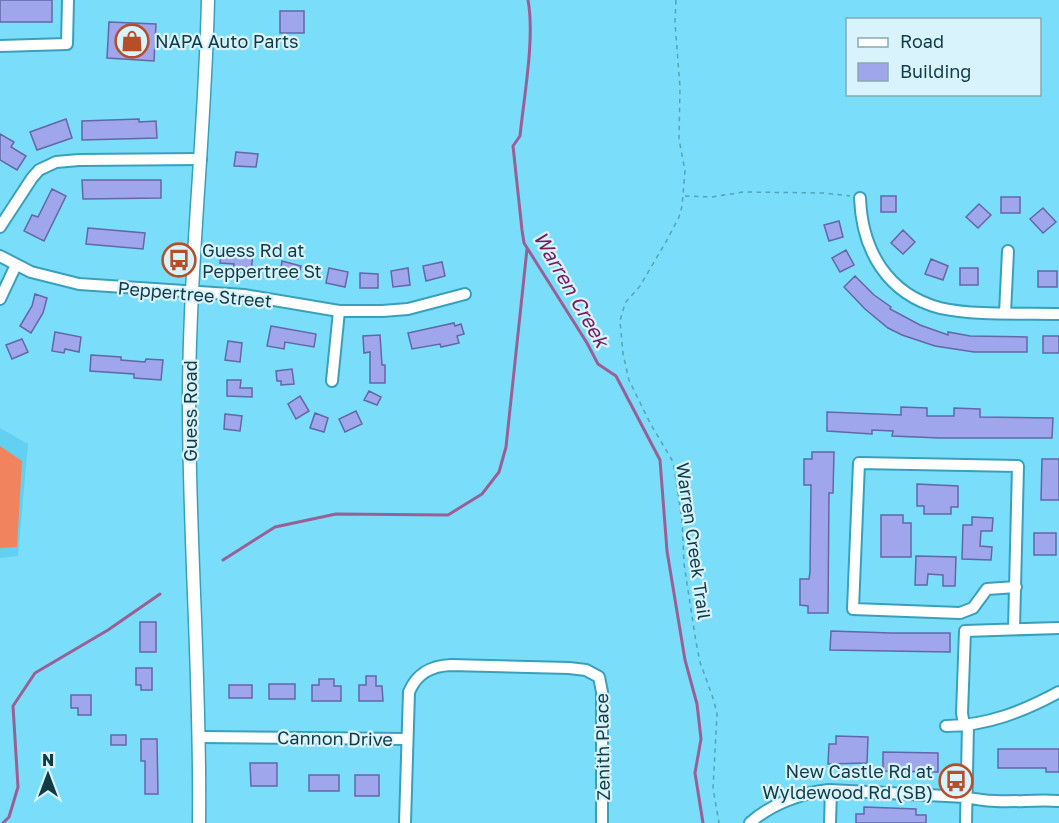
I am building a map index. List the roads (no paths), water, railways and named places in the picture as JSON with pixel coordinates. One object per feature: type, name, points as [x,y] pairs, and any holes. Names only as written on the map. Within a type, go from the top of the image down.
[{"type":"main road","name":"Guess Road","points":[[199,823],[199,737],[189,402],[192,292],[208,0]]},
{"type":"street","points":[[0,46],[67,44],[68,0]]},
{"type":"street","points":[[0,227],[32,178],[39,170],[56,162],[201,159]]},
{"type":"street","points":[[860,198],[861,216],[870,249],[878,265],[902,289],[915,298],[942,308],[962,311],[1059,314]]},
{"type":"street","points":[[1005,313],[1008,251]]},
{"type":"street","name":"Peppertree Street","points":[[0,256],[31,272],[79,284],[244,295],[339,311],[382,312],[408,309],[465,294]]},
{"type":"street","points":[[0,299],[16,265]]},
{"type":"street","points":[[332,381],[339,311]]},
{"type":"street","points":[[1014,629],[1016,587],[1018,466],[859,463],[853,609],[960,613],[973,608],[987,589],[1016,587]]},
{"type":"street","points":[[960,613],[965,631],[962,713],[966,725],[966,823]]},
{"type":"street","points":[[965,631],[1059,628]]},
{"type":"street","name":"Cannon Drive","points":[[199,737],[406,739],[409,692],[421,674],[435,667],[451,665],[569,668],[594,673]]},
{"type":"street","name":"Zenith Place","points":[[594,673],[599,677],[602,692],[602,823]]},
{"type":"street","points":[[946,726],[966,725],[1023,711],[1059,692]]},
{"type":"street","points":[[405,823],[406,739]]},
{"type":"street","points":[[830,823],[831,790]]},
{"type":"street","points":[[750,823],[778,805],[814,792],[831,790],[966,796],[997,802],[1059,801]]},
{"type":"waterway","name":"Warren Creek","points":[[528,0],[530,15],[528,67],[520,136],[513,146],[524,243],[598,364],[616,376],[660,460],[667,551],[685,660],[697,704],[701,739],[695,773],[703,823]]},
{"type":"waterway","points":[[223,560],[275,527],[336,514],[448,515],[482,494],[499,472],[506,447],[527,249]]},
{"type":"waterway","points":[[3,823],[9,817],[18,787],[13,706],[35,673],[108,630],[160,594]]},
{"type":"place","name":"NAPA Auto Parts","points":[[132,41]]},
{"type":"place","name":"Guess Rd at Peppertree St","points":[[179,260]]},
{"type":"place","name":"New Castle Rd at Wyldewood Rd (SB)","points":[[956,781]]}]
